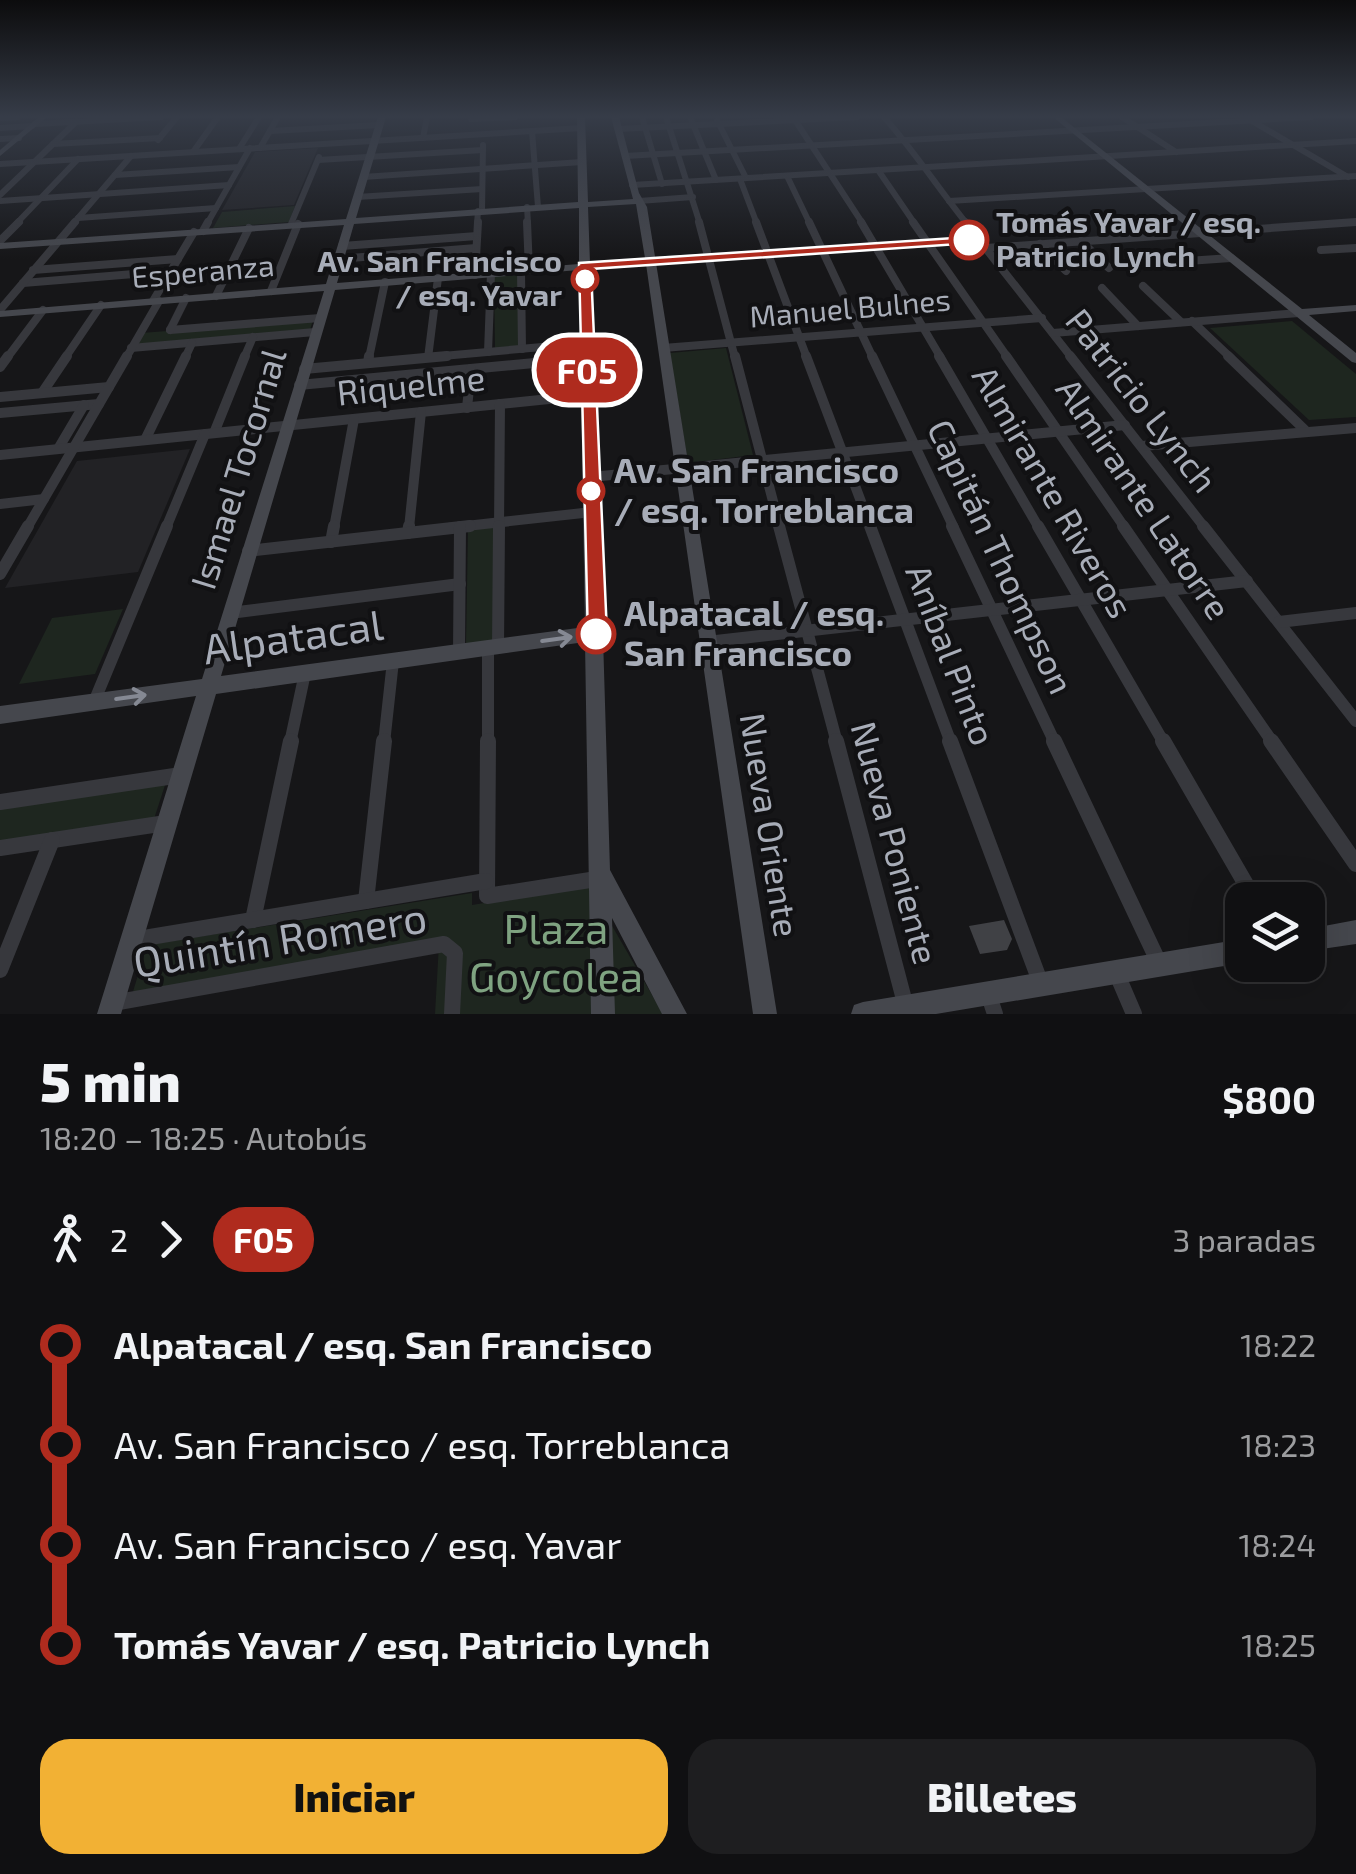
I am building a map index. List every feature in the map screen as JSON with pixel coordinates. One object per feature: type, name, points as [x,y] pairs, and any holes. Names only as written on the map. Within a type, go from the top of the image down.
[{"type":"street","points":[[0,198],[33,164]]},
{"type":"street","points":[[0,244],[73,164]]},
{"type":"street","points":[[0,298],[120,164]]},
{"type":"street","points":[[0,312],[52,242],[79,217],[122,164]]},
{"type":"street","points":[[272,292],[316,164]]},
{"type":"street","name":"Ismael Tocornal","points":[[111,1008],[367,164]]},
{"type":"street","points":[[475,275],[483,164]]},
{"type":"street","points":[[363,177],[546,164]]},
{"type":"street","points":[[582,164],[604,1014]]},
{"type":"street","name":"Nueva Oriente","points":[[626,164],[639,200],[650,262],[765,1014]]},
{"type":"street","points":[[657,164],[662,184]]},
{"type":"street","name":"Nueva Poniente","points":[[682,164],[906,1007]]},
{"type":"street","points":[[709,164],[716,180]]},
{"type":"street","name":"Aníbal Pinto","points":[[737,164],[1042,984]]},
{"type":"street","name":"Almirante Riveros","points":[[826,164],[1245,882]]},
{"type":"street","name":"Patricio Lynch","points":[[927,164],[949,202],[1356,720]]},
{"type":"street","points":[[632,186],[972,164]]},
{"type":"street","points":[[1115,164],[1356,359]]},
{"type":"street","points":[[1329,164],[1353,178]]},
{"type":"street","points":[[522,349],[535,165]]},
{"type":"street","points":[[116,174],[240,166]]},
{"type":"street","points":[[2,568],[109,387],[170,271],[240,166]]},
{"type":"street","name":"Almirante Latorre","points":[[878,170],[1356,864]]},
{"type":"street","name":"Capitán Thompson","points":[[786,176],[1160,965]]},
{"type":"street","points":[[949,202],[1353,178]]},
{"type":"street","points":[[0,198],[229,186]]},
{"type":"street","points":[[357,198],[482,188]]},
{"type":"street","points":[[0,244],[693,197]]},
{"type":"street","points":[[79,217],[216,207]]},
{"type":"street","points":[[650,262],[928,243],[1082,242],[1355,223]]},
{"type":"street","points":[[216,296],[249,228]]},
{"type":"street","points":[[342,246],[477,236]]},
{"type":"street","points":[[1082,242],[1109,268]]},
{"type":"street","points":[[1040,244],[1066,271]]},
{"type":"street","points":[[338,258],[476,248]]},
{"type":"street","points":[[1320,250],[1356,248]]},
{"type":"street","points":[[1129,264],[1231,258]]},
{"type":"street","points":[[33,270],[178,259]]},
{"type":"street","name":"Esperanza","points":[[0,312],[650,262]]},
{"type":"street","points":[[23,283],[170,271]]},
{"type":"street","points":[[488,352],[491,273]]},
{"type":"street","points":[[428,358],[438,278]]},
{"type":"street","points":[[368,363],[385,282]]},
{"type":"street","points":[[1143,286],[1306,432]]},
{"type":"street","points":[[1102,288],[1138,326]]},
{"type":"street","points":[[186,298],[170,330],[318,325]]},
{"type":"street","points":[[42,393],[102,306]]},
{"type":"street","points":[[1053,333],[1356,308]]},
{"type":"street","points":[[0,367],[43,310]]},
{"type":"street","name":"Manuel Bulnes","points":[[663,348],[1042,318]]},
{"type":"street","points":[[131,348],[253,338],[318,325]]},
{"type":"street","points":[[94,702],[253,338]]},
{"type":"street","points":[[145,440],[192,343]]},
{"type":"street","points":[[304,369],[522,349],[587,350]]},
{"type":"street","points":[[299,385],[470,369],[587,350]]},
{"type":"street","points":[[467,408],[470,369]]},
{"type":"street","points":[[0,397],[109,387]]},
{"type":"street","name":"Riquelme","points":[[0,455],[588,395]]},
{"type":"street","points":[[0,413],[99,404]]},
{"type":"street","points":[[486,889],[500,522],[500,404]]},
{"type":"street","points":[[58,449],[84,405]]},
{"type":"street","points":[[408,533],[421,412]]},
{"type":"street","points":[[331,542],[354,419]]},
{"type":"street","points":[[591,477],[1125,426]]},
{"type":"street","points":[[1142,446],[1356,428]]},
{"type":"street","points":[[0,504],[44,499]]},
{"type":"street","points":[[248,551],[592,512]]},
{"type":"street","points":[[459,652],[460,527]]},
{"type":"street","points":[[708,642],[1247,581]]},
{"type":"street","points":[[230,613],[460,584]]},
{"type":"street","points":[[1279,622],[1356,613]]},
{"type":"street","name":"Alpatacal","points":[[0,715],[596,634]]},
{"type":"street","points":[[366,901],[393,661]]},
{"type":"street","points":[[252,920],[305,673]]},
{"type":"street","points":[[0,802],[181,775]]},
{"type":"street","points":[[0,848],[166,822]]},
{"type":"street","points":[[0,970],[52,840]]},
{"type":"street","points":[[603,878],[675,1014]]},
{"type":"street","name":"Quintín Romero","points":[[132,940],[366,901],[603,878]]},
{"type":"street","points":[[1325,937],[1356,932]]},
{"type":"street","name":"Quintín Romero","points":[[111,1008],[444,944],[455,953],[452,1014]]},
{"type":"street","points":[[863,1014],[906,1007],[991,1004],[1042,984],[1225,954]]},
{"type":"street","points":[[1116,972],[1134,1014]]},
{"type":"shaded area","points":[[248,164],[311,164],[294,205],[222,210]]},
{"type":"shaded area","points":[[190,449],[138,572],[5,588],[77,461]]},
{"type":"green space","points":[[295,206],[289,222],[213,228],[222,212]]},
{"type":"green space","points":[[518,274],[522,346],[495,348],[494,276]]},
{"type":"green space","points":[[313,320],[310,330],[134,346],[141,333]]},
{"type":"green space","points":[[1292,321],[1356,374],[1356,417],[1309,420],[1210,328]]},
{"type":"green space","points":[[726,348],[753,455],[688,463],[670,353]]},
{"type":"green space","points":[[495,526],[494,641],[466,644],[468,530]]},
{"type":"green space","points":[[123,609],[95,674],[19,684],[52,618]]},
{"type":"green space","points":[[167,779],[154,819],[0,843],[0,804]]},
{"type":"green space","name":"Plaza Goycolea","points":[[589,886],[663,1014],[435,1014],[439,944],[132,995],[147,945],[472,893],[472,905]]},
{"type":"building","points":[[1004,920],[1012,939],[1007,950],[980,954],[969,926]]},
{"type":"bus line","name":"F05","points":[[596,634],[584,266],[969,240]]},
{"type":"place","name":"Tomás Yavar / esq. Patricio Lynch","points":[[969,240]]},
{"type":"place","name":"Av. San Francisco / esq. Yavar","points":[[585,279]]},
{"type":"place","name":"Av. San Francisco / esq. Torreblanca","points":[[591,491]]},
{"type":"place","name":"Alpatacal / esq. San Francisco","points":[[596,634]]}]
